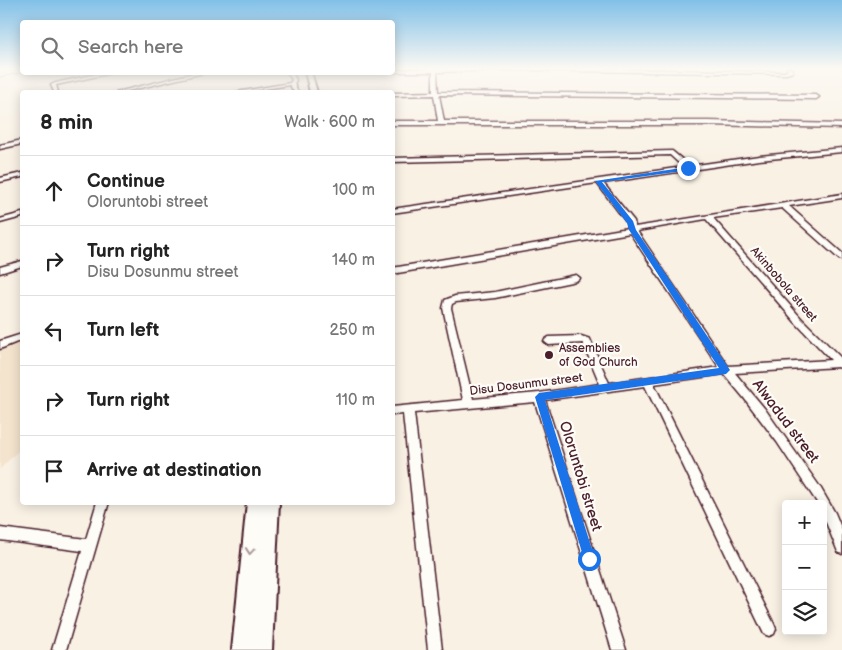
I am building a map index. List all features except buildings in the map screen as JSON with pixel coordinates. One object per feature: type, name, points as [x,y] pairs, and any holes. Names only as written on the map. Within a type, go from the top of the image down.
[{"type":"main road","points":[[242,650],[255,505]]},
{"type":"main road","points":[[262,650],[271,505]]},
{"type":"street","points":[[437,98],[440,122]]},
{"type":"street","points":[[395,123],[842,126]]},
{"type":"street","points":[[0,147],[20,142]]},
{"type":"street","points":[[395,211],[541,191],[688,168],[842,150]]},
{"type":"street","points":[[395,160],[672,154],[688,168]]},
{"type":"street","points":[[0,180],[20,175]]},
{"type":"street","points":[[598,181],[631,223],[632,230],[726,370]]},
{"type":"street","points":[[395,270],[708,216],[842,196]]},
{"type":"street","points":[[784,206],[842,257]]},
{"type":"street","points":[[0,221],[20,216]]},
{"type":"street","name":"Akinbobola street","points":[[708,216],[798,320],[841,364]]},
{"type":"street","points":[[0,270],[20,265]]},
{"type":"street","points":[[469,404],[447,308],[448,302],[455,299],[495,294],[576,278]]},
{"type":"street","points":[[0,345],[20,338]]},
{"type":"street","points":[[549,342],[581,339],[587,341],[606,387]]},
{"type":"street","name":"Disu Dosunmu street","points":[[395,411],[539,397],[726,370],[841,364]]},
{"type":"street","name":"Alwadud street","points":[[726,370],[743,387],[809,476],[839,525],[842,548]]},
{"type":"street","points":[[648,381],[769,629]]},
{"type":"street","name":"Oloruntobi street","points":[[539,397],[619,650]]},
{"type":"street","points":[[408,409],[435,650]]},
{"type":"street","points":[[60,650],[102,505]]},
{"type":"street","points":[[0,534],[91,546]]},
{"type":"shaded area","points":[[20,343],[20,449],[0,469],[0,351]]},
{"type":"place","name":"Assemblies of God Church","points":[[549,355]]},
{"type":"route","points":[[589,559],[539,397],[726,370],[632,230],[631,223],[598,181],[688,168]]}]
